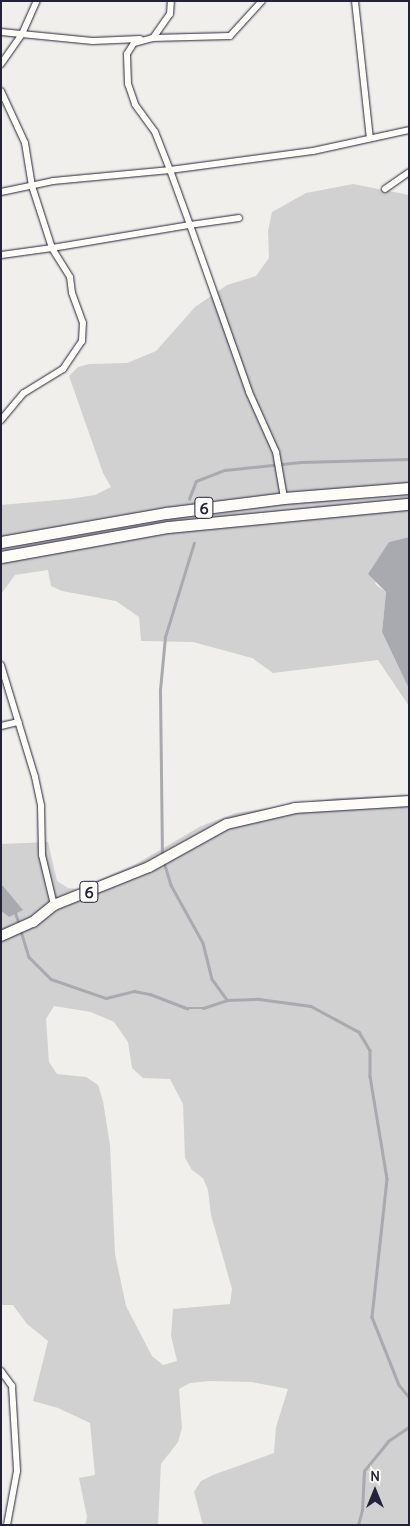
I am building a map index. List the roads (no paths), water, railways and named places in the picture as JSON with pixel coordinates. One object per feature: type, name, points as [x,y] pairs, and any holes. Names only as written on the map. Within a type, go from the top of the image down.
[{"type":"highway","name":"6","points":[[1,542],[166,513],[284,498],[409,488]]},
{"type":"highway","name":"6","points":[[1,557],[168,526],[409,504]]},
{"type":"main road","name":"6","points":[[5,933],[32,922],[54,905],[149,866],[219,828],[260,814],[328,804],[409,801]]},
{"type":"street","points":[[1,64],[22,34],[37,1]]},
{"type":"street","points":[[171,1],[170,14],[153,38],[134,43],[127,54],[128,84],[135,104],[154,132],[170,170],[249,392],[276,452],[284,498]]},
{"type":"street","points":[[1,32],[93,41],[230,36],[262,1]]},
{"type":"street","points":[[355,1],[370,138]]},
{"type":"street","points":[[1,91],[25,143],[32,186],[52,248],[70,277],[72,293],[83,324],[82,341],[63,369],[24,393],[1,420]]},
{"type":"street","points":[[1,192],[32,186],[304,152],[409,130]]},
{"type":"street","points":[[385,189],[409,172]]},
{"type":"street","points":[[1,255],[238,218]]},
{"type":"street","points":[[1,665],[19,722],[41,806],[42,855],[54,905]]},
{"type":"street","points":[[1,726],[19,722]]},
{"type":"street","points":[[1,1371],[12,1386],[17,1471],[7,1525]]},
{"type":"waterway","points":[[189,499],[196,481],[225,470],[301,462],[409,459]]},
{"type":"waterway","points":[[162,856],[160,690],[165,637],[194,543]]},
{"type":"waterway","points":[[164,862],[171,885],[203,943],[212,979],[227,1000]]},
{"type":"waterway","points":[[15,912],[20,926]]},
{"type":"waterway","points":[[21,931],[29,957],[51,979],[106,998],[134,991],[150,994],[187,1008],[203,1008],[227,1000],[259,999],[311,1006],[359,1032],[370,1050],[370,1076],[387,1179],[372,1317],[399,1385],[409,1397]]},
{"type":"waterway","points":[[358,1525],[362,1510],[364,1471],[388,1441],[409,1427]]}]
